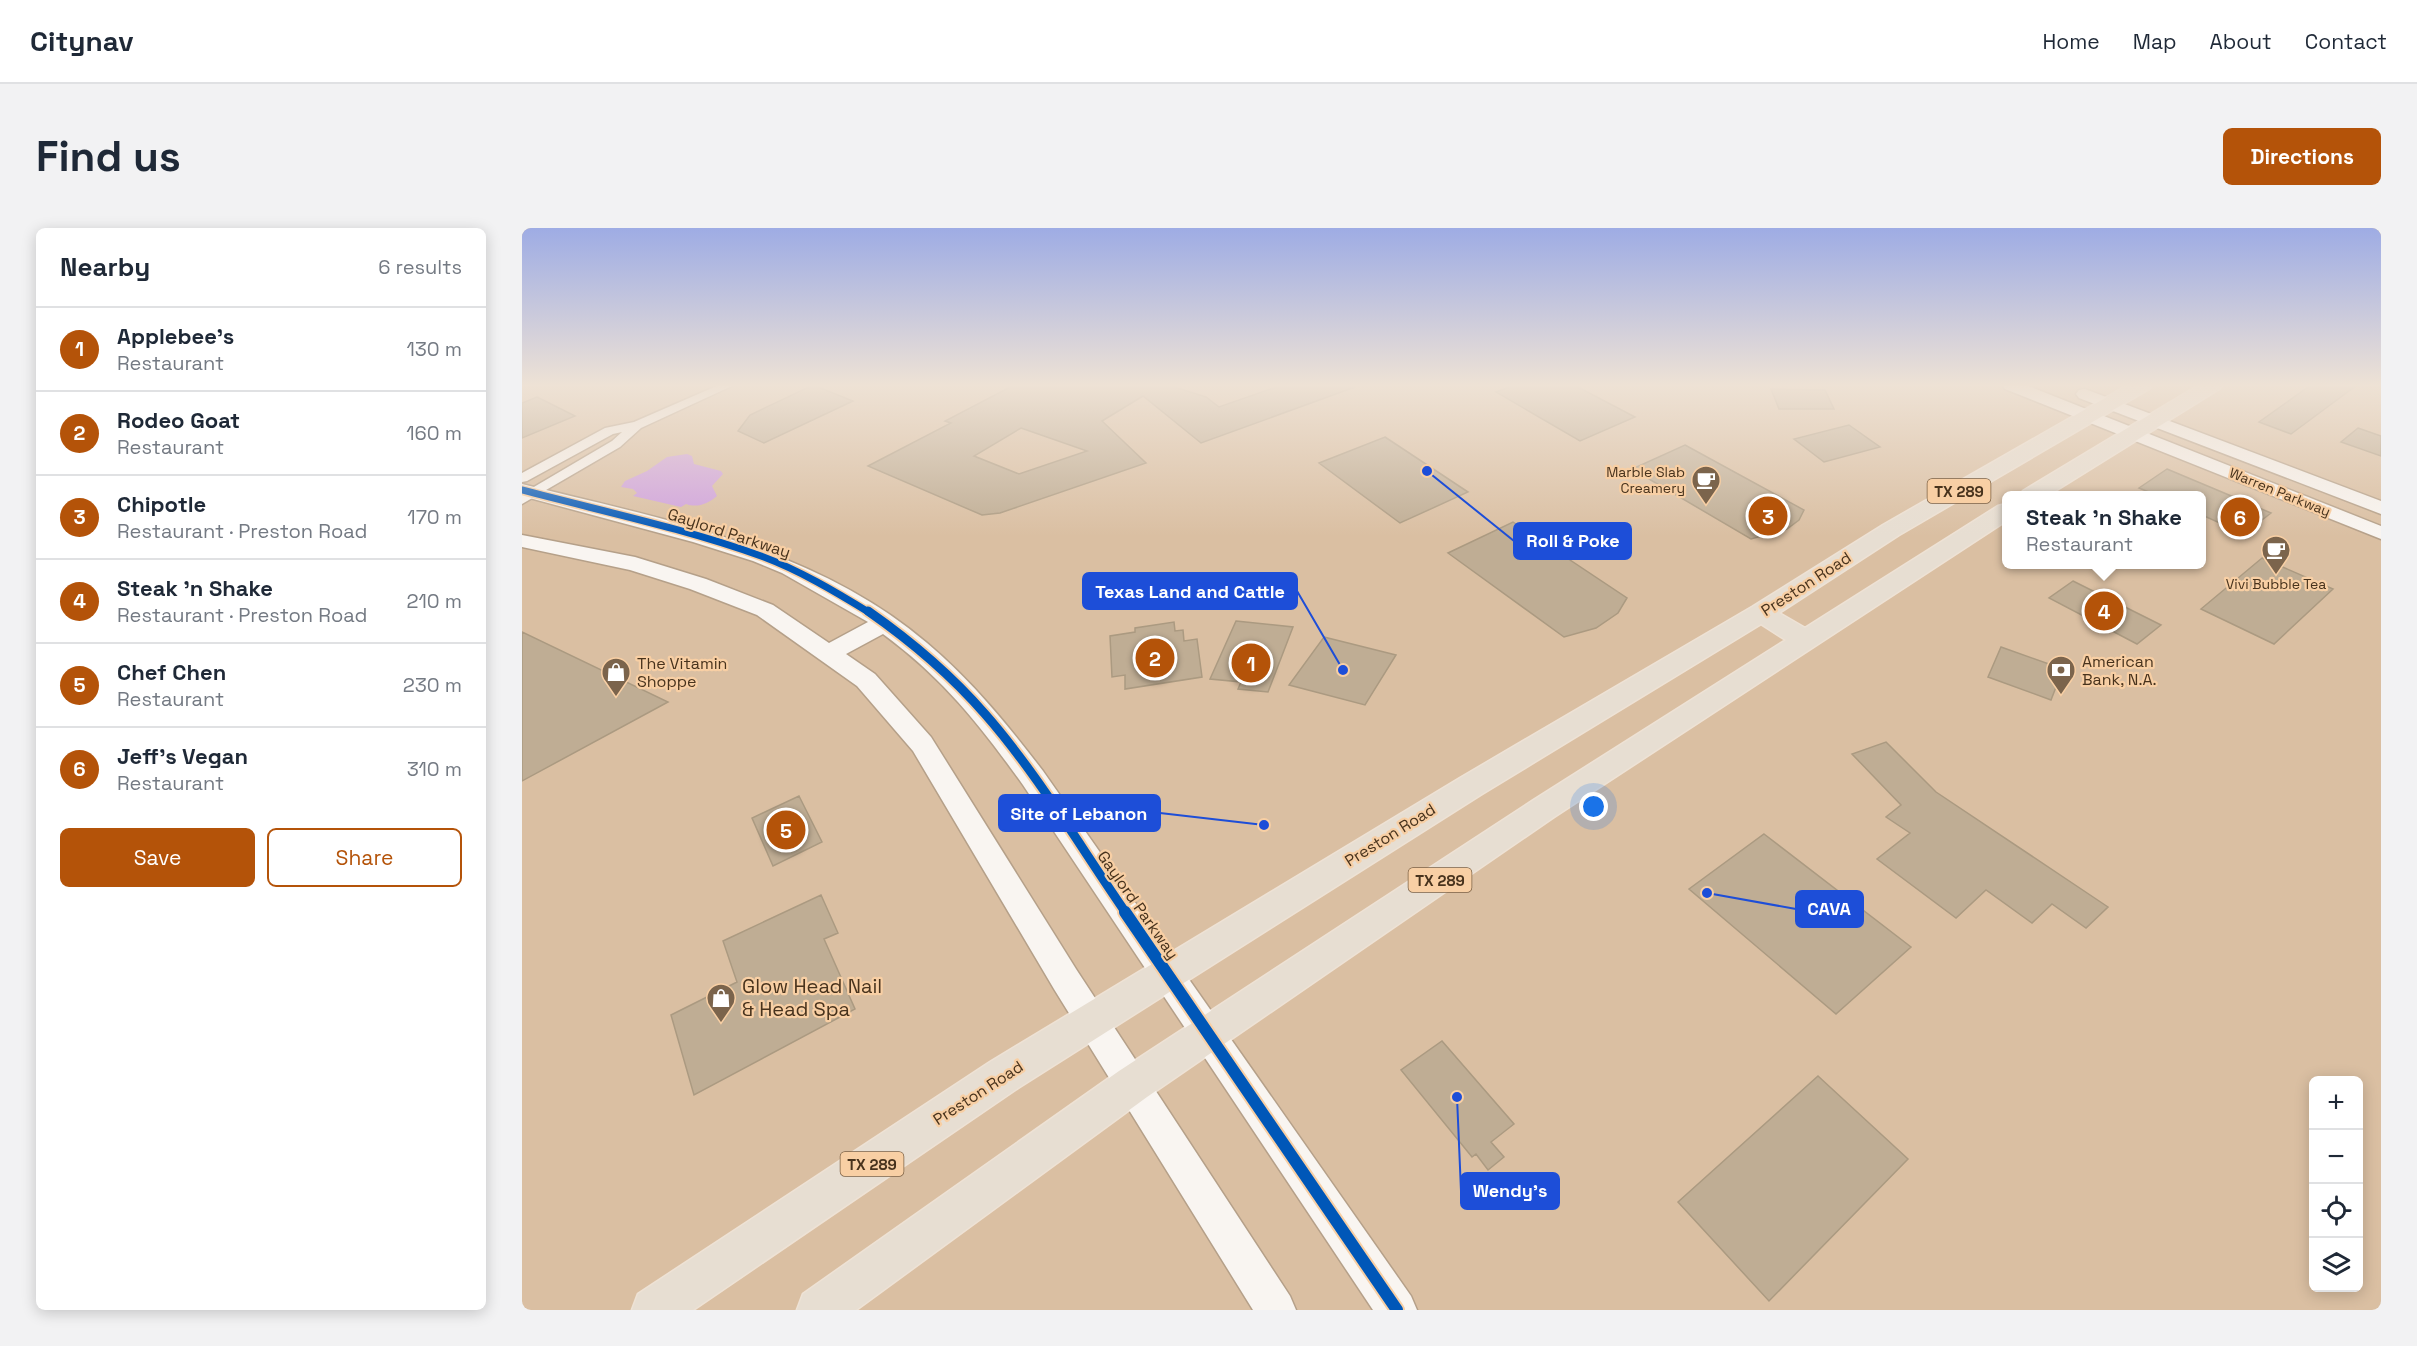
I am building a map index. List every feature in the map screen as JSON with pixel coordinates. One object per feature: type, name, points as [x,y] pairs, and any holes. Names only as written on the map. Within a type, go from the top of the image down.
[{"type":"main road","name":"Preston Road","points":[[654,1310],[1004,1075],[1471,786],[1761,613],[1891,530],[2055,435]]},
{"type":"main road","points":[[2038,491],[2129,435]]},
{"type":"main road","name":"TX 289","points":[[819,1310],[1133,1084],[1543,809],[2002,514]]},
{"type":"main road","points":[[1761,613],[1807,641]]},
{"type":"street","points":[[525,490],[616,444],[626,435]]},
{"type":"street","name":"Warren Parkway","points":[[2139,435],[2381,533]]},
{"type":"street","name":"Warren Parkway","points":[[2193,435],[2381,508]]},
{"type":"street","name":"Gaylord Parkway","points":[[525,490],[701,537],[790,568],[877,617],[950,677],[986,715],[1039,788],[1397,1310]]},
{"type":"street","points":[[522,541],[635,564],[698,584],[765,610],[866,681],[922,744],[1092,1021],[1276,1310]]},
{"type":"street","points":[[821,648],[877,617]]},
{"type":"shaded area","points":[[687,454],[692,456],[694,464],[721,471],[723,474],[712,486],[717,496],[706,503],[694,506],[686,504],[681,507],[633,496],[637,493],[633,489],[621,487],[625,481],[647,471],[667,457]]},
{"type":"building","points":[[748,435],[780,435],[764,443]]},
{"type":"building","points":[[927,435],[1008,435],[974,456],[1019,474],[1087,451],[1043,435],[1117,435],[1146,463],[1000,513],[982,515],[868,466]]},
{"type":"building","points":[[1192,435],[1222,435],[1201,443]]},
{"type":"building","points":[[1571,435],[1593,435],[1580,441]]},
{"type":"building","points":[[1808,435],[1864,435],[1880,447],[1824,462],[1794,439]]},
{"type":"building","points":[[2349,435],[2381,436],[2381,456],[2341,442]]},
{"type":"building","points":[[1385,437],[1468,492],[1400,523],[1319,463]]},
{"type":"building","points":[[1685,445],[1804,510],[1799,520],[1787,529],[1751,539],[1632,469]]},
{"type":"building","points":[[2167,469],[2271,513],[2244,534],[2206,517],[2206,491],[2146,491],[2139,488]]},
{"type":"building","points":[[1513,522],[1627,598],[1618,613],[1596,628],[1564,637],[1448,553]]},
{"type":"building","points":[[2262,558],[2333,589],[2274,644],[2201,609]]},
{"type":"building","points":[[2073,581],[2161,625],[2137,644],[2049,598]]},
{"type":"building","points":[[1236,621],[1293,627],[1268,692],[1238,689],[1241,682],[1210,679]]},
{"type":"building","points":[[1174,622],[1175,631],[1183,630],[1184,641],[1197,639],[1202,677],[1125,689],[1125,675],[1112,677],[1110,636],[1135,632],[1135,628]]},
{"type":"building","points":[[522,632],[668,702],[522,781]]},
{"type":"building","points":[[1324,637],[1396,655],[1365,705],[1289,685]]},
{"type":"building","name":"American Bank, N.A.","points":[[2001,647],[2063,669],[2051,700],[1988,677]]},
{"type":"building","points":[[1886,742],[1936,792],[2108,907],[2086,928],[2052,904],[2032,923],[1986,890],[1956,918],[1877,859],[1910,833],[1886,817],[1901,805],[1852,754]]},
{"type":"building","points":[[799,796],[822,842],[773,866],[752,818]]},
{"type":"building","points":[[1764,834],[1911,947],[1836,1014],[1689,889]]},
{"type":"building","points":[[821,895],[838,933],[824,939],[855,1009],[694,1095],[671,1015],[737,982],[723,941]]},
{"type":"building","points":[[1442,1041],[1514,1124],[1491,1142],[1504,1157],[1488,1170],[1476,1154],[1472,1157],[1401,1070]]},
{"type":"building","points":[[1818,1076],[1908,1159],[1769,1301],[1678,1202]]},
{"type":"cycle path","points":[[522,490],[701,537],[790,568],[869,612],[917,647],[950,677],[986,715],[1033,778],[1397,1310]]},
{"type":"place","name":"Roll & Poke","points":[[1427,471]]},
{"type":"place","name":"Marble Slab Creamery","points":[[1706,506]]},
{"type":"place","name":"Chipotle","points":[[1768,516]]},
{"type":"place","name":"Jeff's Vegan","points":[[2240,517]]},
{"type":"place","name":"Vivi Bubble Tea","points":[[2276,576]]},
{"type":"place","name":"Steak 'n Shake","points":[[2104,611]]},
{"type":"place","name":"Rodeo Goat","points":[[1155,658]]},
{"type":"place","name":"Applebee's","points":[[1251,663]]},
{"type":"place","name":"Texas Land and Cattle","points":[[1343,670]]},
{"type":"place","name":"American Bank, N.A.","points":[[2061,696]]},
{"type":"place","name":"The Vitamin Shoppe","points":[[616,698]]},
{"type":"place","name":"Site of Lebanon","points":[[1264,825]]},
{"type":"place","name":"Chef Chen","points":[[786,830]]},
{"type":"place","name":"CAVA","points":[[1707,893]]},
{"type":"place","name":"Glow Head Nail & Head Spa","points":[[721,1024]]},
{"type":"place","name":"Wendy's","points":[[1457,1097]]}]
